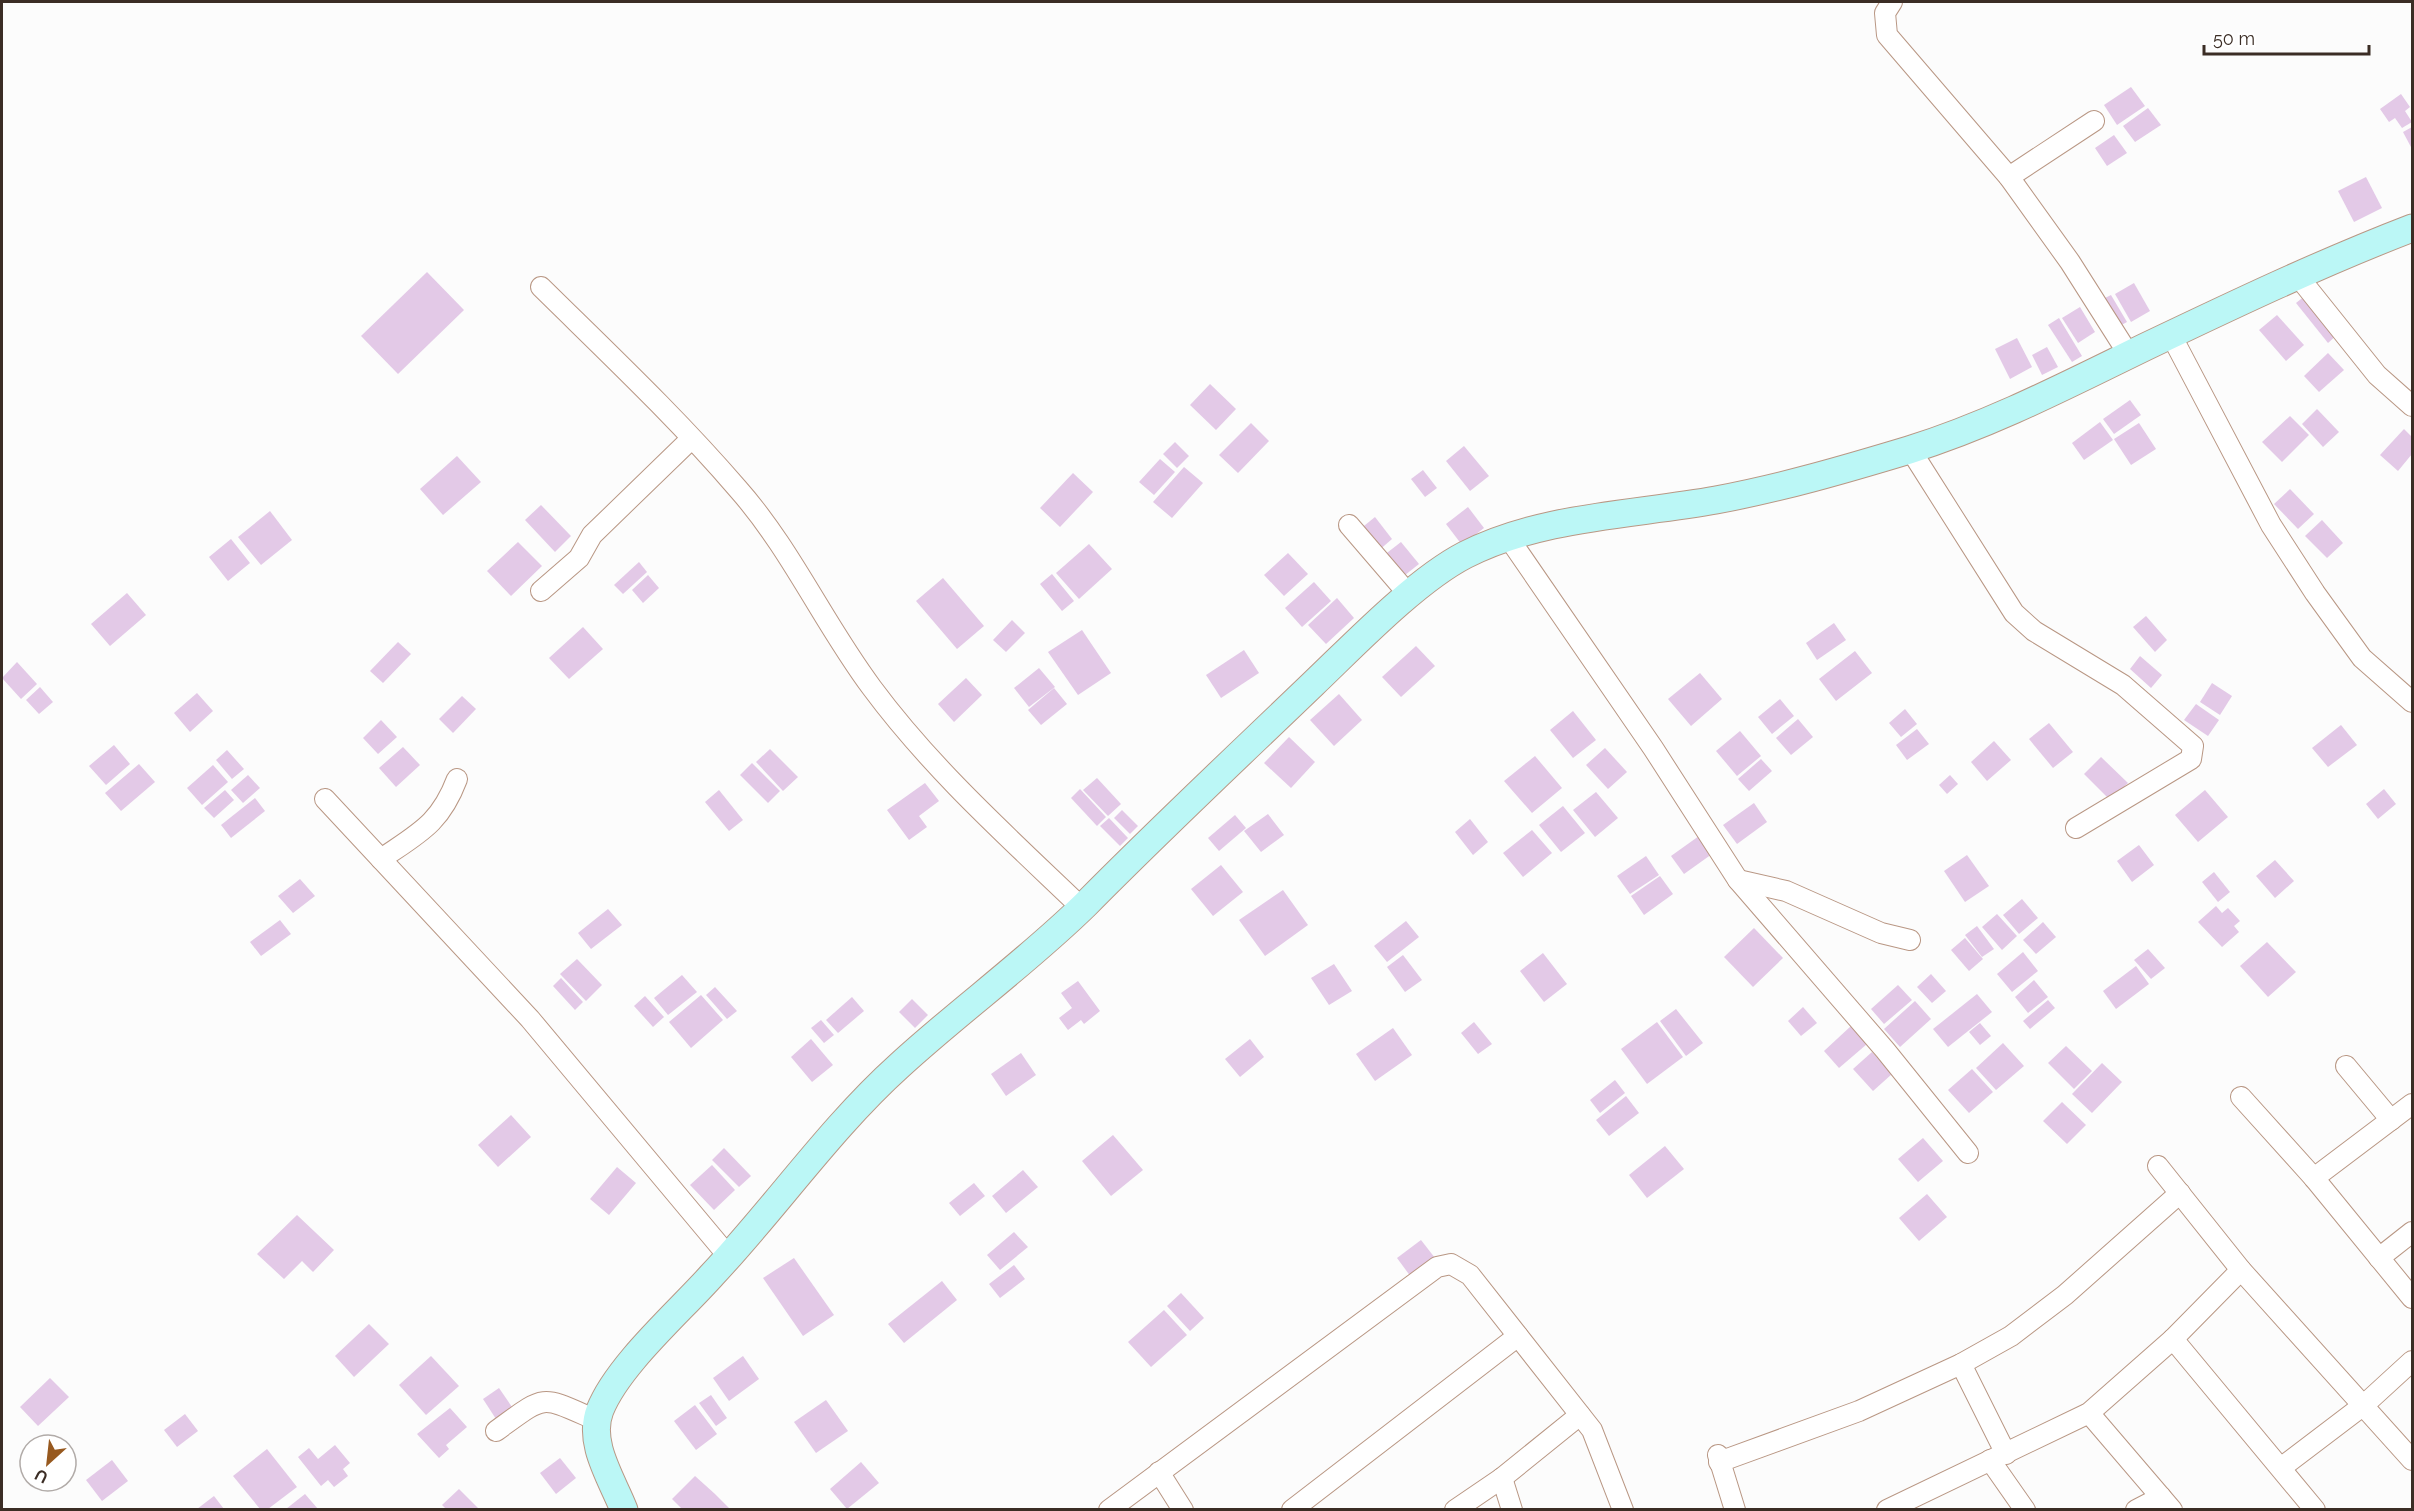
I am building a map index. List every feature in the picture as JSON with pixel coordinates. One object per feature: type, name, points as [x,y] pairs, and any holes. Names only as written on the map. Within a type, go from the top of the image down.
[{"type":"street","points":[[1892,2],[1885,13],[1887,35],[2009,177],[2070,262],[2129,355]]},
{"type":"street","points":[[2009,177],[2094,120]]},
{"type":"street","points":[[624,1509],[599,1448],[596,1420],[609,1393],[635,1359],[729,1257],[838,1129],[897,1068],[1082,908],[1138,850],[1356,643],[1410,596],[1464,556],[1508,537],[1570,523],[1721,499],[1910,449],[2048,397],[2129,355],[2297,275],[2412,228]]},
{"type":"street","points":[[2297,275],[2377,375],[2412,406]]},
{"type":"street","points":[[541,288],[739,489],[775,537],[870,685],[900,726],[992,821],[1082,908]]},
{"type":"street","points":[[2171,335],[2271,525],[2315,593],[2362,658],[2412,702]]},
{"type":"street","points":[[541,591],[579,558],[592,535],[691,439]]},
{"type":"street","points":[[1910,449],[2014,613],[2034,631],[2123,685],[2193,746],[2191,759],[2076,828]]},
{"type":"street","points":[[1349,525],[1410,596]]},
{"type":"street","points":[[1508,537],[1653,748],[1738,880],[1884,1050],[1968,1153]]},
{"type":"street","points":[[381,859],[437,817],[448,803],[457,779]]},
{"type":"street","points":[[326,799],[530,1019],[729,1257]]},
{"type":"street","points":[[1738,880],[1786,891],[1881,933],[1910,940]]},
{"type":"street","points":[[2346,1066],[2391,1120]]},
{"type":"street","points":[[2241,1097],[2314,1178],[2412,1298]]},
{"type":"street","points":[[2314,1178],[2412,1104]]},
{"type":"street","points":[[2158,1166],[2241,1270],[2365,1404],[2412,1460]]},
{"type":"street","points":[[1735,1509],[1718,1458],[1859,1411],[1961,1364],[2011,1336],[2057,1301],[2180,1193]]},
{"type":"street","points":[[2379,1258],[2412,1232]]},
{"type":"street","points":[[1109,1509],[1437,1267],[1451,1264],[1470,1275],[1592,1430],[1623,1509]]},
{"type":"street","points":[[1897,1507],[2089,1413],[2173,1339],[2241,1270]]},
{"type":"street","points":[[1292,1509],[1518,1336]]},
{"type":"street","points":[[2173,1339],[2315,1509]]},
{"type":"street","points":[[2282,1467],[2365,1404],[2412,1361]]},
{"type":"street","points":[[1961,1364],[1998,1457],[2025,1509]]},
{"type":"street","points":[[496,1431],[535,1403],[546,1400],[596,1420]]},
{"type":"street","points":[[2089,1413],[2167,1503],[2136,1509]]},
{"type":"street","points":[[1455,1509],[1502,1478],[1580,1415]]},
{"type":"street","points":[[1159,1472],[1183,1509]]},
{"type":"street","points":[[1502,1478],[1512,1509]]},
{"type":"building","points":[[2131,87],[2145,106],[2117,125],[2104,105]]},
{"type":"building","points":[[2401,94],[2410,107],[2405,111],[2412,122],[2402,128],[2395,118],[2389,122],[2380,109]]},
{"type":"building","points":[[2148,108],[2161,125],[2135,142],[2123,126]]},
{"type":"building","points":[[2412,127],[2412,149],[2403,132]]},
{"type":"building","points":[[2114,135],[2127,153],[2107,166],[2095,148]]},
{"type":"building","points":[[2366,177],[2382,208],[2354,222],[2338,191]]},
{"type":"building","points":[[427,272],[464,310],[398,374],[361,336]]},
{"type":"building","points":[[2134,283],[2150,311],[2131,322],[2115,294]]},
{"type":"building","points":[[2111,295],[2127,322],[2116,328],[2101,300]]},
{"type":"building","points":[[2306,295],[2338,334],[2328,343],[2296,303]]},
{"type":"building","points":[[2080,307],[2095,332],[2078,343],[2062,318]]},
{"type":"building","points":[[2277,315],[2304,345],[2286,361],[2259,330]]},
{"type":"building","points":[[2059,318],[2082,356],[2072,362],[2048,325]]},
{"type":"building","points":[[2017,338],[2032,367],[2010,379],[1995,349]]},
{"type":"building","points":[[2047,347],[2058,367],[2042,375],[2032,355]]},
{"type":"building","points":[[2328,353],[2344,370],[2319,392],[2304,376]]},
{"type":"building","points":[[1210,384],[1236,409],[1216,430],[1190,405]]},
{"type":"building","points":[[2130,400],[2141,415],[2114,434],[2103,419]]},
{"type":"building","points":[[2317,409],[2339,432],[2323,447],[2302,424]]},
{"type":"building","points":[[2290,416],[2309,435],[2282,462],[2262,442]]},
{"type":"building","points":[[2100,422],[2113,440],[2084,460],[2072,443]]},
{"type":"building","points":[[1251,423],[1269,441],[1238,473],[1219,455]]},
{"type":"building","points":[[2139,423],[2156,449],[2131,465],[2114,439]]},
{"type":"building","points":[[2404,429],[2412,437],[2412,454],[2398,471],[2380,455]]},
{"type":"building","points":[[1175,442],[1189,456],[1177,468],[1163,454]]},
{"type":"building","points":[[1464,446],[1489,476],[1470,491],[1446,461]]},
{"type":"building","points":[[457,456],[481,482],[443,515],[420,489]]},
{"type":"building","points":[[1160,459],[1175,472],[1154,495],[1139,482]]},
{"type":"building","points":[[1184,467],[1203,483],[1172,518],[1153,502]]},
{"type":"building","points":[[1423,470],[1437,488],[1425,497],[1411,479]]},
{"type":"building","points":[[1073,473],[1093,492],[1060,527],[1040,508]]},
{"type":"building","points":[[2290,489],[2314,514],[2298,529],[2274,504]]},
{"type":"building","points":[[541,505],[571,536],[555,552],[525,520]]},
{"type":"building","points":[[1468,507],[1484,528],[1462,545],[1446,524]]},
{"type":"building","points":[[270,511],[292,540],[261,565],[238,537]]},
{"type":"building","points":[[1375,517],[1392,539],[1377,552],[1359,530]]},
{"type":"building","points":[[2322,520],[2343,543],[2327,558],[2305,536]]},
{"type":"building","points":[[231,539],[250,563],[228,581],[209,557]]},
{"type":"building","points":[[518,542],[542,566],[511,596],[487,571]]},
{"type":"building","points":[[1401,542],[1419,564],[1400,579],[1383,556]]},
{"type":"building","points":[[1089,544],[1112,569],[1079,599],[1056,573]]},
{"type":"building","points":[[1288,553],[1308,574],[1284,596],[1264,575]]},
{"type":"building","points":[[639,562],[647,572],[623,594],[614,585]]},
{"type":"building","points":[[1052,574],[1074,601],[1062,611],[1040,584]]},
{"type":"building","points":[[648,575],[659,588],[643,603],[632,590]]},
{"type":"building","points":[[943,578],[984,626],[957,649],[916,601]]},
{"type":"building","points":[[1314,582],[1331,601],[1302,627],[1285,608]]},
{"type":"building","points":[[127,593],[146,615],[110,646],[91,624]]},
{"type":"building","points":[[1337,598],[1354,618],[1326,644],[1308,625]]},
{"type":"building","points":[[2146,616],[2167,640],[2155,652],[2133,627]]},
{"type":"building","points":[[1012,620],[1025,633],[1006,652],[993,640]]},
{"type":"building","points":[[1834,623],[1846,640],[1817,660],[1806,643]]},
{"type":"building","points":[[583,627],[603,649],[569,679],[549,658]]},
{"type":"building","points":[[1082,630],[1111,673],[1078,695],[1048,652]]},
{"type":"building","points":[[398,642],[411,654],[383,683],[370,671]]},
{"type":"building","points":[[1416,646],[1435,666],[1401,697],[1382,677]]},
{"type":"building","points":[[1244,650],[1259,673],[1221,698],[1206,675]]},
{"type":"building","points":[[1855,651],[1872,673],[1836,701],[1819,679]]},
{"type":"building","points":[[2140,656],[2162,675],[2151,688],[2130,669]]},
{"type":"building","points":[[17,662],[37,684],[21,699],[2,678]]},
{"type":"building","points":[[1039,668],[1055,687],[1029,707],[1014,688]]},
{"type":"building","points":[[1700,673],[1722,699],[1691,726],[1668,699]]},
{"type":"building","points":[[966,678],[982,695],[954,722],[938,704]]},
{"type":"building","points":[[2212,683],[2232,696],[2220,715],[2200,702]]},
{"type":"building","points":[[40,687],[53,702],[39,714],[26,700]]},
{"type":"building","points":[[1054,688],[1067,704],[1041,725],[1028,710]]},
{"type":"building","points":[[197,693],[213,711],[190,732],[174,713]]},
{"type":"building","points":[[1339,694],[1362,720],[1334,746],[1310,720]]},
{"type":"building","points":[[462,696],[476,709],[453,733],[439,719]]},
{"type":"building","points":[[1780,699],[1794,716],[1772,734],[1758,717]]},
{"type":"building","points":[[2196,704],[2219,720],[2208,736],[2184,720]]},
{"type":"building","points":[[1905,709],[1917,724],[1901,737],[1889,723]]},
{"type":"building","points":[[1573,711],[1596,740],[1573,758],[1550,730]]},
{"type":"building","points":[[1798,719],[1813,737],[1791,755],[1776,738]]},
{"type":"building","points":[[381,720],[397,737],[378,754],[363,738]]},
{"type":"building","points":[[2049,723],[2073,752],[2053,768],[2029,739]]},
{"type":"building","points":[[2341,725],[2357,745],[2328,767],[2312,748]]},
{"type":"building","points":[[1917,729],[1929,744],[1907,760],[1896,745]]},
{"type":"building","points":[[1740,731],[1761,756],[1737,776],[1716,751]]},
{"type":"building","points":[[1289,737],[1315,762],[1291,788],[1264,763]]},
{"type":"building","points":[[1994,741],[2011,760],[1987,781],[1971,762]]},
{"type":"building","points":[[114,745],[130,764],[106,785],[89,766]]},
{"type":"building","points":[[403,747],[420,765],[396,787],[379,768]]},
{"type":"building","points":[[1605,748],[1627,772],[1608,789],[1586,765]]},
{"type":"building","points":[[770,749],[798,777],[783,791],[756,762]]},
{"type":"building","points":[[227,750],[244,769],[232,779],[216,760]]},
{"type":"building","points":[[1535,756],[1562,788],[1532,813],[1504,781]]},
{"type":"building","points":[[2101,757],[2128,783],[2110,800],[2084,774]]},
{"type":"building","points":[[1761,759],[1772,771],[1749,791],[1738,779]]},
{"type":"building","points":[[752,763],[780,791],[768,803],[740,775]]},
{"type":"building","points":[[139,764],[155,782],[121,811],[105,793]]},
{"type":"building","points":[[213,765],[228,782],[202,805],[187,788]]},
{"type":"building","points":[[248,775],[260,788],[243,803],[231,790]]},
{"type":"building","points":[[1950,775],[1958,784],[1947,794],[1939,785]]},
{"type":"building","points":[[1097,778],[1121,804],[1108,816],[1083,790]]},
{"type":"building","points":[[925,783],[939,801],[919,816],[927,827],[909,840],[887,810]]},
{"type":"building","points":[[1080,789],[1106,817],[1097,826],[1071,798]]},
{"type":"building","points":[[2384,789],[2396,804],[2378,819],[2366,804]]},
{"type":"building","points":[[225,790],[234,800],[214,818],[204,808]]},
{"type":"building","points":[[719,790],[743,820],[729,831],[705,802]]},
{"type":"building","points":[[2205,790],[2228,817],[2198,842],[2175,815]]},
{"type":"building","points":[[1596,792],[1618,818],[1595,837],[1573,810]]},
{"type":"building","points":[[255,798],[265,811],[231,838],[221,825]]},
{"type":"building","points":[[1754,803],[1767,822],[1737,844],[1723,825]]},
{"type":"building","points":[[1563,806],[1585,833],[1561,852],[1539,825]]},
{"type":"building","points":[[1122,810],[1138,826],[1130,834],[1114,818]]},
{"type":"building","points":[[1268,814],[1284,835],[1261,852],[1244,831]]},
{"type":"building","points":[[1235,815],[1246,828],[1219,851],[1208,838]]},
{"type":"building","points":[[1109,818],[1128,838],[1120,846],[1100,826]]},
{"type":"building","points":[[1470,819],[1488,842],[1473,855],[1455,832]]},
{"type":"building","points":[[1532,830],[1552,853],[1523,877],[1503,853]]},
{"type":"building","points":[[1699,836],[1712,854],[1684,874],[1671,856]]},
{"type":"building","points":[[2139,845],[2154,865],[2132,882],[2117,861]]},
{"type":"building","points":[[1967,855],[1989,886],[1965,902],[1944,871]]},
{"type":"building","points":[[1646,856],[1659,875],[1630,894],[1617,876]]},
{"type":"building","points":[[2275,860],[2294,881],[2275,898],[2256,876]]},
{"type":"building","points":[[1221,865],[1243,892],[1213,916],[1191,889]]},
{"type":"building","points":[[2214,872],[2230,892],[2218,902],[2202,882]]},
{"type":"building","points":[[1660,876],[1673,894],[1644,915],[1631,896]]},
{"type":"building","points":[[300,879],[315,896],[293,913],[278,896]]},
{"type":"building","points":[[1283,890],[1308,925],[1265,956],[1239,920]]},
{"type":"building","points":[[2022,899],[2038,918],[2019,934],[2003,915]]},
{"type":"building","points":[[2216,906],[2222,913],[2228,908],[2240,921],[2234,926],[2239,932],[2222,947],[2198,922]]},
{"type":"building","points":[[608,909],[622,925],[591,949],[578,933]]},
{"type":"building","points":[[1997,914],[2017,936],[2002,950],[1982,927]]},
{"type":"building","points":[[280,920],[291,934],[261,956],[250,942]]},
{"type":"building","points":[[1406,921],[1419,937],[1387,962],[1374,946]]},
{"type":"building","points":[[2043,922],[2056,937],[2036,954],[2023,940]]},
{"type":"building","points":[[1977,926],[1994,949],[1982,957],[1965,935]]},
{"type":"building","points":[[1754,928],[1783,958],[1753,987],[1724,957]]},
{"type":"building","points":[[1965,938],[1983,959],[1969,971],[1951,950]]},
{"type":"building","points":[[2267,942],[2296,972],[2268,997],[2240,966]]},
{"type":"building","points":[[2148,949],[2165,968],[2151,979],[2134,960]]},
{"type":"building","points":[[2023,952],[2038,971],[2012,992],[1997,974]]},
{"type":"building","points":[[1543,953],[1567,984],[1544,1002],[1520,971]]},
{"type":"building","points":[[1403,955],[1422,980],[1405,992],[1387,967]]},
{"type":"building","points":[[577,959],[602,985],[586,1001],[560,974]]},
{"type":"building","points":[[1334,964],[1352,991],[1329,1005],[1311,978]]},
{"type":"building","points":[[2136,966],[2149,984],[2116,1009],[2103,991]]},
{"type":"building","points":[[1931,974],[1946,991],[1932,1003],[1917,987]]},
{"type":"building","points":[[682,975],[697,992],[668,1015],[654,998]]},
{"type":"building","points":[[561,978],[583,1002],[575,1010],[553,986]]},
{"type":"building","points":[[2034,980],[2048,997],[2028,1013],[2015,997]]},
{"type":"building","points":[[1078,981],[1100,1011],[1084,1024],[1081,1020],[1068,1030],[1059,1018],[1072,1008],[1061,993]]},
{"type":"building","points":[[1898,985],[1912,1000],[1884,1024],[1871,1009]]},
{"type":"building","points":[[715,987],[737,1011],[727,1019],[706,995]]},
{"type":"building","points":[[1977,994],[1992,1012],[1948,1047],[1933,1029]]},
{"type":"building","points":[[701,995],[723,1020],[691,1048],[669,1022]]},
{"type":"building","points":[[645,996],[664,1017],[653,1027],[634,1006]]},
{"type":"building","points":[[852,997],[864,1011],[838,1033],[826,1020]]},
{"type":"building","points":[[912,999],[928,1015],[915,1028],[899,1012]]},
{"type":"building","points":[[2048,1000],[2055,1008],[2030,1029],[2023,1021]]},
{"type":"building","points":[[1915,1001],[1931,1019],[1900,1047],[1884,1029]]},
{"type":"building","points":[[1803,1007],[1817,1023],[1801,1036],[1788,1021]]},
{"type":"building","points":[[1676,1009],[1703,1043],[1686,1056],[1660,1021]]},
{"type":"building","points":[[821,1020],[834,1035],[824,1043],[811,1028]]},
{"type":"building","points":[[1474,1022],[1492,1044],[1478,1054],[1461,1033]]},
{"type":"building","points":[[1657,1022],[1683,1057],[1647,1084],[1621,1049]]},
{"type":"building","points":[[1980,1023],[1991,1036],[1980,1045],[1969,1032]]},
{"type":"building","points":[[1851,1026],[1867,1044],[1839,1068],[1824,1051]]},
{"type":"building","points":[[1393,1028],[1412,1055],[1375,1081],[1356,1054]]},
{"type":"building","points":[[811,1039],[833,1065],[812,1082],[791,1057]]},
{"type":"building","points":[[1250,1039],[1264,1057],[1240,1077],[1225,1059]]},
{"type":"building","points":[[2003,1043],[2024,1066],[1996,1090],[1976,1068]]},
{"type":"building","points":[[2066,1046],[2092,1071],[2074,1089],[2048,1063]]},
{"type":"building","points":[[1872,1052],[1892,1074],[1873,1091],[1853,1069]]},
{"type":"building","points":[[1021,1053],[1036,1075],[1006,1096],[991,1074]]},
{"type":"building","points":[[2102,1063],[2122,1082],[2092,1113],[2072,1094]]},
{"type":"building","points":[[1972,1069],[1993,1092],[1969,1113],[1948,1090]]},
{"type":"building","points":[[1615,1080],[1625,1093],[1600,1113],[1590,1100]]},
{"type":"building","points":[[1626,1096],[1639,1113],[1609,1136],[1596,1120]]},
{"type":"building","points":[[2062,1102],[2086,1125],[2067,1144],[2043,1121]]},
{"type":"building","points":[[511,1115],[531,1137],[498,1167],[478,1145]]},
{"type":"building","points":[[1113,1135],[1143,1170],[1111,1196],[1082,1161]]},
{"type":"building","points":[[1923,1138],[1943,1161],[1918,1182],[1898,1159]]},
{"type":"building","points":[[1665,1146],[1684,1169],[1647,1198],[1629,1175]]},
{"type":"building","points":[[724,1148],[751,1176],[739,1187],[712,1160]]},
{"type":"building","points":[[712,1165],[735,1190],[714,1210],[690,1185]]},
{"type":"building","points":[[617,1167],[636,1183],[609,1215],[590,1199]]},
{"type":"building","points":[[1023,1170],[1038,1187],[1006,1213],[992,1196]]},
{"type":"building","points":[[974,1183],[985,1196],[960,1216],[949,1203]]},
{"type":"building","points":[[1927,1194],[1947,1217],[1919,1241],[1899,1218]]},
{"type":"building","points":[[297,1215],[334,1250],[313,1272],[302,1261],[284,1279],[257,1254]]},
{"type":"building","points":[[1014,1232],[1028,1247],[1000,1270],[987,1255]]},
{"type":"building","points":[[1421,1240],[1435,1258],[1411,1277],[1397,1258]]},
{"type":"building","points":[[794,1258],[834,1315],[803,1336],[763,1278]]},
{"type":"building","points":[[1014,1265],[1025,1279],[1000,1298],[989,1284]]},
{"type":"building","points":[[942,1281],[957,1300],[904,1343],[888,1324]]},
{"type":"building","points":[[1181,1293],[1204,1318],[1190,1331],[1167,1306]]},
{"type":"building","points":[[1164,1310],[1187,1335],[1151,1367],[1128,1342]]},
{"type":"building","points":[[369,1324],[389,1344],[354,1377],[335,1356]]},
{"type":"building","points":[[431,1356],[459,1386],[426,1415],[399,1385]]},
{"type":"building","points":[[743,1356],[759,1379],[729,1401],[713,1378]]},
{"type":"building","points":[[50,1378],[69,1397],[38,1426],[20,1407]]},
{"type":"building","points":[[499,1388],[512,1407],[496,1419],[483,1399]]},
{"type":"building","points":[[711,1395],[727,1418],[716,1426],[699,1403]]},
{"type":"building","points":[[826,1400],[848,1431],[816,1453],[794,1422]]},
{"type":"building","points":[[695,1405],[717,1434],[696,1450],[674,1421]]},
{"type":"building","points":[[450,1408],[467,1427],[446,1445],[449,1449],[439,1458],[417,1434]]},
{"type":"building","points":[[185,1414],[198,1431],[177,1447],[164,1430]]},
{"type":"building","points":[[335,1445],[350,1463],[343,1469],[348,1476],[334,1487],[328,1480],[321,1486],[298,1457],[309,1448],[318,1459]]},
{"type":"building","points":[[267,1449],[297,1487],[268,1509],[260,1509],[233,1476]]},
{"type":"building","points":[[560,1458],[576,1478],[556,1494],[540,1473]]},
{"type":"building","points":[[112,1460],[128,1481],[102,1501],[86,1480]]},
{"type":"building","points":[[861,1462],[879,1483],[847,1509],[830,1489]]},
{"type":"building","points":[[695,1476],[730,1509],[682,1509],[672,1499]]},
{"type":"building","points":[[459,1489],[479,1509],[446,1509],[442,1505]]},
{"type":"building","points":[[305,1494],[318,1509],[286,1509]]},
{"type":"building","points":[[214,1496],[224,1509],[197,1509]]}]
